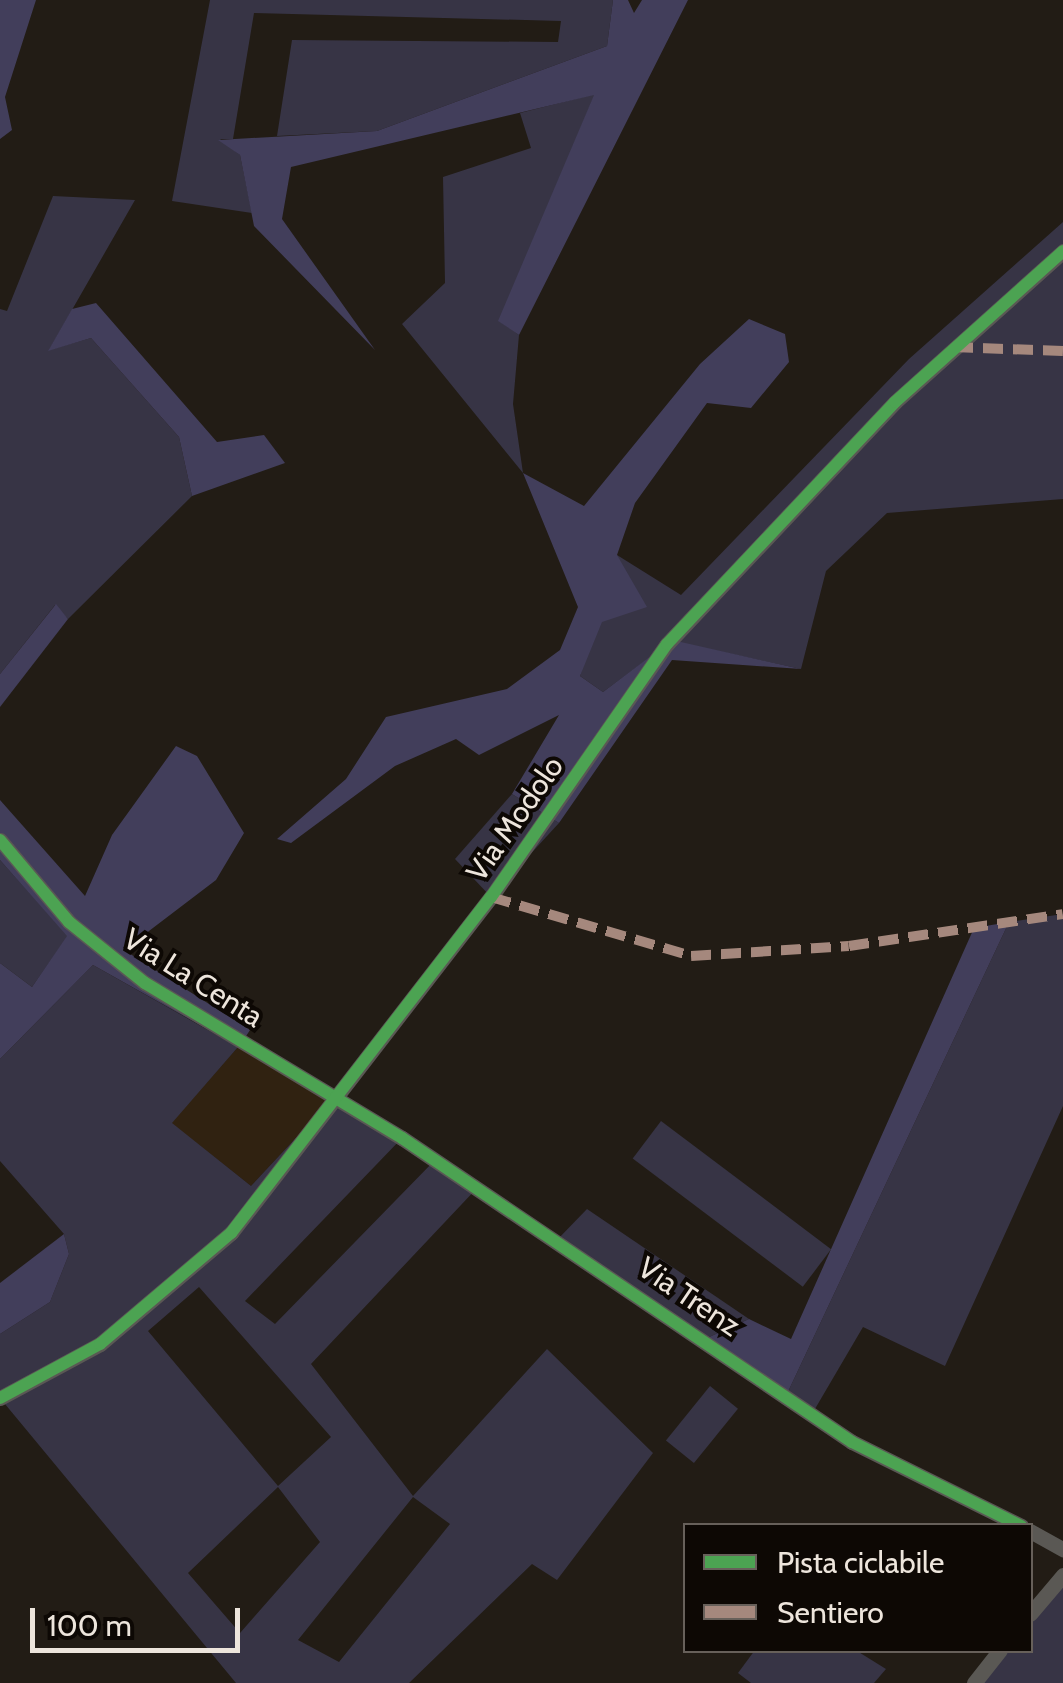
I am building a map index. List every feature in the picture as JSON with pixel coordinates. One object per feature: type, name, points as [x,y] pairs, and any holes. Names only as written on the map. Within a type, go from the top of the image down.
[{"type":"street","name":"Via Modolo","points":[[0,1398],[152,1307],[282,1178],[336,1095],[492,898],[686,622],[896,402],[1063,251]]},
{"type":"street","name":"Via La Centa","points":[[0,840],[108,956],[336,1095]]},
{"type":"street","name":"Via Trenz","points":[[336,1095],[852,1442],[1015,1523]]},
{"type":"street","points":[[1033,1533],[1063,1548]]},
{"type":"street","points":[[1033,1610],[1063,1574]]},
{"type":"street","points":[[974,1683],[998,1653]]},
{"type":"shaded area","points":[[0,0],[36,0],[5,97],[12,130],[0,139]]},
{"type":"shaded area","points":[[210,0],[613,0],[607,46],[377,131],[277,136],[292,40],[558,42],[561,21],[254,13],[233,139],[220,139],[240,155],[252,213],[172,201]]},
{"type":"shaded area","points":[[613,0],[628,0],[634,13],[642,0],[688,0],[519,335],[498,321],[594,95],[291,167],[282,219],[375,350],[254,226],[240,155],[218,140],[377,131],[607,46]]},
{"type":"shaded area","points":[[595,94],[499,321],[519,335],[513,404],[523,473],[402,324],[445,283],[443,177],[531,148],[520,113]]},
{"type":"shaded area","points":[[53,196],[135,200],[49,350],[91,338],[179,437],[192,496],[68,619],[55,605],[0,674],[0,309],[7,311]]},
{"type":"shaded area","points":[[1063,222],[1063,499],[887,513],[826,571],[801,669],[672,641],[603,692],[580,676],[617,555],[681,595],[909,359]]},
{"type":"shaded area","points":[[96,303],[217,442],[264,435],[285,463],[192,496],[179,437],[91,338],[48,351],[72,309]]},
{"type":"shaded area","points":[[749,319],[785,334],[789,362],[751,408],[707,403],[635,503],[617,555],[647,607],[602,622],[580,676],[603,692],[672,640],[801,669],[672,660],[559,823],[512,794],[559,715],[479,755],[456,739],[395,766],[291,843],[277,839],[346,779],[386,717],[507,689],[560,650],[578,607],[523,473],[584,506],[700,364]]},
{"type":"shaded area","points":[[56,604],[68,619],[0,707],[0,674]]},
{"type":"shaded area","points":[[176,746],[197,756],[244,833],[216,880],[124,950],[250,1030],[239,1047],[93,965],[0,1059],[0,963],[32,987],[67,936],[0,860],[0,800],[85,896],[112,835]]},
{"type":"shaded area","points":[[512,794],[559,823],[491,897],[455,859]]},
{"type":"shaded area","points":[[0,860],[68,936],[32,987],[0,963]]},
{"type":"shaded area","points":[[1063,914],[1063,1106],[945,1366],[863,1327],[812,1414],[786,1396],[1009,922]]},
{"type":"shaded area","points":[[1009,922],[786,1396],[707,1338],[749,1319],[791,1339],[974,928]]},
{"type":"shaded area","points":[[93,965],[238,1047],[172,1123],[251,1186],[336,1095],[402,1138],[245,1301],[275,1324],[435,1160],[478,1187],[311,1364],[413,1496],[547,1349],[653,1453],[557,1580],[532,1564],[409,1683],[236,1683],[0,1398],[0,1334],[50,1302],[69,1254],[64,1234],[0,1161],[0,1059]],"holes":[[[199,1287],[331,1437],[278,1486],[148,1331]],[[278,1487],[320,1542],[240,1633],[188,1573]],[[413,1497],[450,1524],[339,1662],[298,1640]]]},
{"type":"shaded area","points":[[238,1047],[336,1095],[251,1186],[171,1123]]},
{"type":"shaded area","points":[[661,1121],[831,1249],[803,1287],[633,1159]]},
{"type":"shaded area","points":[[587,1209],[749,1319],[707,1338],[557,1240]]},
{"type":"shaded area","points":[[64,1234],[69,1254],[50,1302],[0,1334],[0,1283]]},
{"type":"shaded area","points":[[710,1386],[738,1409],[694,1463],[666,1440]]},
{"type":"shaded area","points":[[1063,1573],[1063,1683],[967,1683],[993,1653],[1033,1653],[1033,1609]]},
{"type":"shaded area","points":[[753,1653],[860,1653],[886,1669],[874,1683],[751,1683],[738,1673]]},
{"type":"marked path","points":[[953,347],[1063,351]]},
{"type":"marked path","points":[[491,897],[691,956],[849,946],[1063,914]]},
{"type":"cycle path","points":[[0,1398],[100,1344],[231,1233],[491,897],[667,644],[895,402],[1063,251]]},
{"type":"cycle path","points":[[0,840],[69,922],[145,983],[402,1138],[852,1442],[1015,1523]]}]
